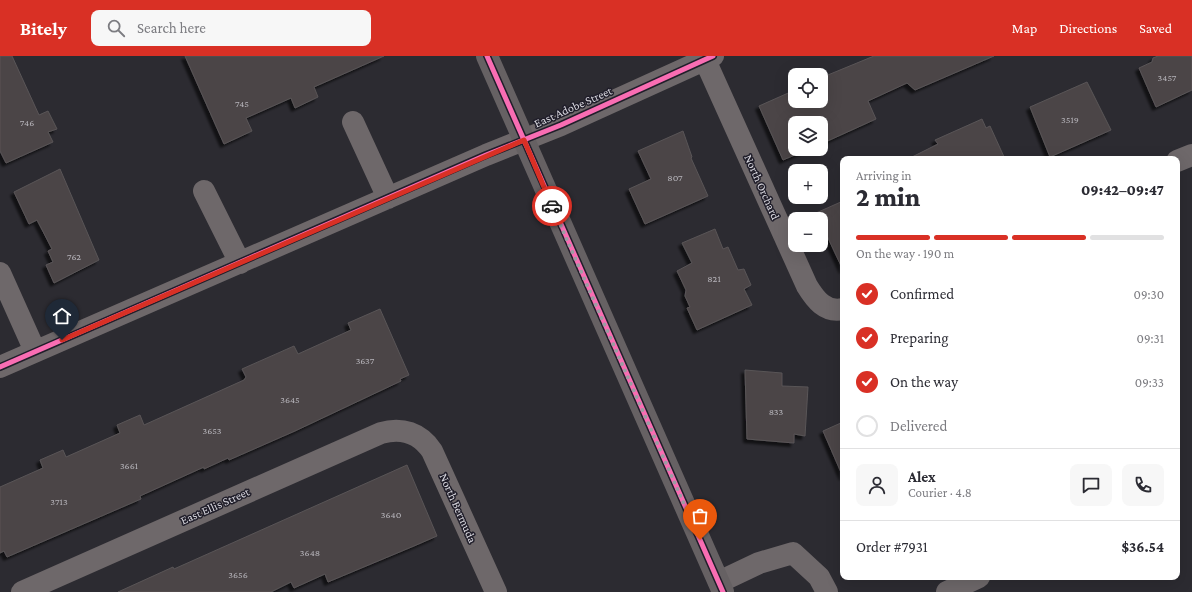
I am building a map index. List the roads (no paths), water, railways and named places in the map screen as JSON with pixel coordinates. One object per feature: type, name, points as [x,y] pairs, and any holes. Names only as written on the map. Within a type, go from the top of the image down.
[{"type":"main road","points":[[487,56],[721,587]]},
{"type":"street","name":"East Adobe Street","points":[[0,367],[524,140],[709,58]]},
{"type":"street","name":"North Orchard","points":[[709,58],[806,286],[819,303],[836,309]]},
{"type":"street","points":[[354,122],[388,198]]},
{"type":"street","points":[[1180,160],[1192,154]]},
{"type":"street","points":[[204,191],[240,262]]},
{"type":"street","points":[[0,273],[35,351]]},
{"type":"street","name":"East Ellis Street","points":[[22,592],[381,433],[401,430],[410,433]]},
{"type":"street","name":"North Bermuda","points":[[410,433],[420,438],[432,451],[496,592]]},
{"type":"street","points":[[721,587],[759,563],[793,552],[819,577],[827,592]]},
{"type":"street","points":[[947,592],[973,580]]}]
